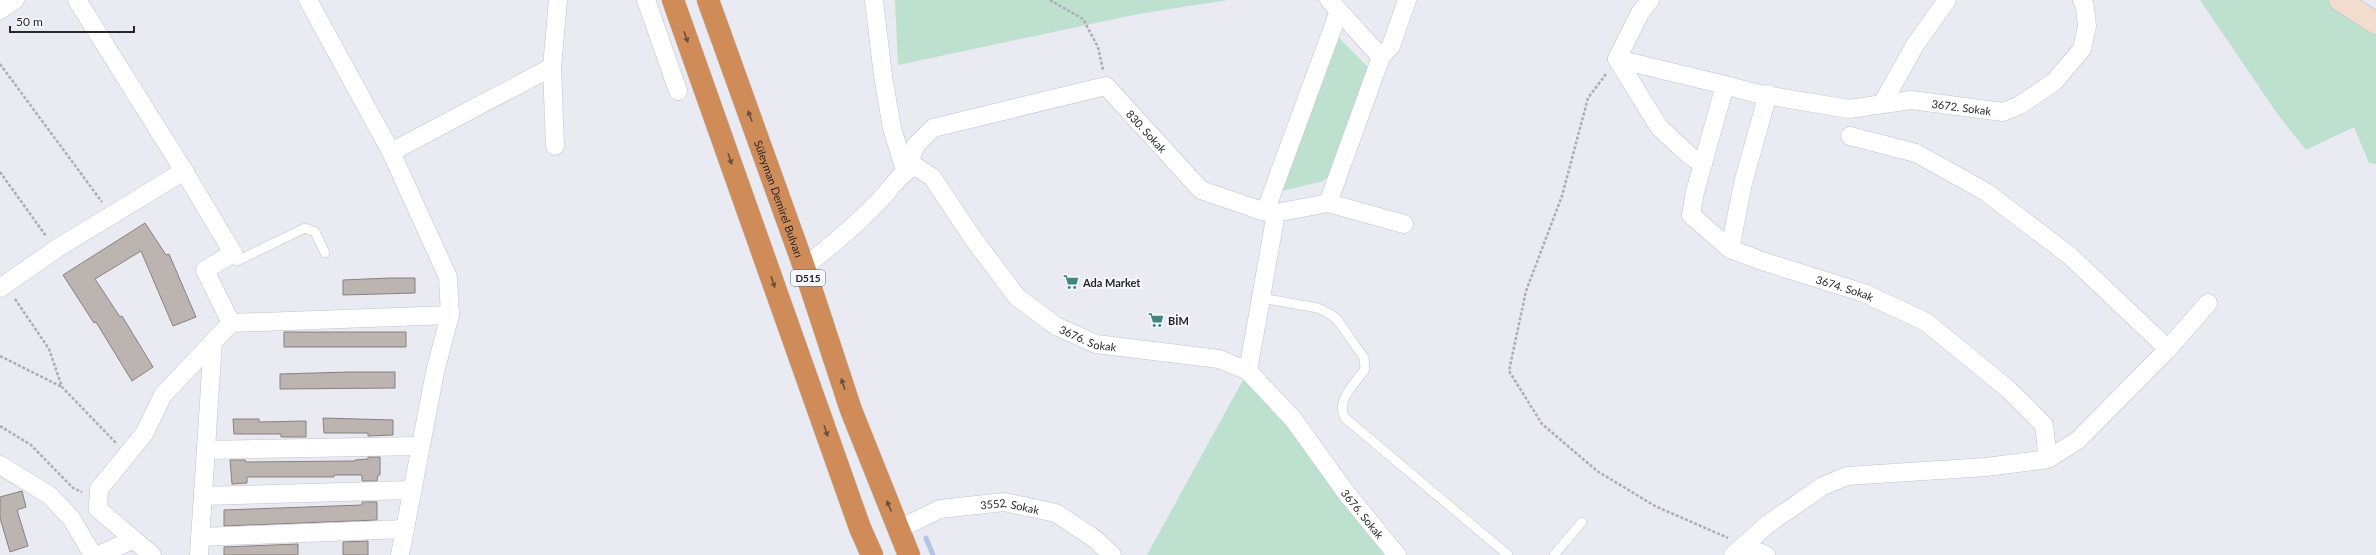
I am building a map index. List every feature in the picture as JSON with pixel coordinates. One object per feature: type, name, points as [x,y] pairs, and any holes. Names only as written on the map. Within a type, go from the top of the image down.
[{"type":"highway","name":"D515","points":[[673,0],[860,528],[872,555]]},
{"type":"highway","name":"Süleyman Demirel Bulvarı","points":[[708,0],[804,267],[851,410],[909,555]]},
{"type":"street","points":[[0,10],[16,0]]},
{"type":"street","points":[[77,0],[184,171],[233,253],[205,270],[231,323]]},
{"type":"street","points":[[308,0],[391,152],[448,277],[450,315],[435,372],[400,555]]},
{"type":"street","points":[[555,146],[552,67],[558,0]]},
{"type":"street","points":[[646,0],[678,91]]},
{"type":"street","points":[[874,0],[883,76],[892,128],[905,171]]},
{"type":"street","points":[[1328,203],[1381,57],[1391,46],[1407,0]]},
{"type":"street","points":[[1650,0],[1640,13],[1618,59],[1659,127],[1689,155],[1703,164]]},
{"type":"street","points":[[1882,104],[1911,50],[1947,0]]},
{"type":"street","name":"3672. Sokak","points":[[1618,59],[1726,85],[1849,109],[1911,100],[2003,112],[2020,105],[2054,82],[2082,49],[2087,26],[2085,7],[2082,0]]},
{"type":"street","points":[[2340,0],[2376,23]]},
{"type":"street","points":[[1334,6],[1381,57]]},
{"type":"street","points":[[1248,371],[1261,298],[1270,212],[1334,6]]},
{"type":"street","points":[[391,152],[552,67]]},
{"type":"street","points":[[1726,85],[1695,192],[1691,215],[1730,249],[1743,183],[1768,94]]},
{"type":"street","points":[[804,267],[828,249],[878,202],[905,171],[916,145],[933,128],[1106,86]]},
{"type":"street","name":"830. Sokak","points":[[1106,86],[1201,190],[1270,212],[1328,203],[1404,224]]},
{"type":"street","points":[[1850,136],[1916,153],[1986,192],[2070,256],[2168,349]]},
{"type":"street","name":"3676. Sokak","points":[[905,171],[915,166],[932,177],[972,237],[1017,297],[1056,326],[1096,344],[1219,359],[1248,371],[1293,419],[1347,494],[1397,555]]},
{"type":"street","points":[[3,286],[56,249],[184,171]]},
{"type":"street","name":"3674. Sokak","points":[[1730,249],[1762,261],[1864,293],[1926,322],[2008,389],[2044,425],[2048,459]]},
{"type":"street","points":[[1739,551],[1768,524],[1823,486],[1847,476],[1986,467],[2048,459],[2078,440],[2168,349],[2208,303]]},
{"type":"street","points":[[152,555],[132,540],[98,509],[99,489],[144,434],[163,395],[231,323],[450,315]]},
{"type":"street","points":[[199,555],[213,341]]},
{"type":"street","points":[[206,450],[421,446]]},
{"type":"street","points":[[0,465],[50,495],[72,518],[93,555]]},
{"type":"street","points":[[203,496],[413,490]]},
{"type":"street","name":"3552. Sokak","points":[[899,530],[940,509],[1004,502],[1056,513],[1095,539],[1112,555]]},
{"type":"street","points":[[200,537],[405,529]]},
{"type":"street","points":[[98,555],[132,540]]},
{"type":"street","points":[[1739,551],[1766,555]]},
{"type":"lane","points":[[233,253],[237,261],[305,228],[314,232],[325,253]]},
{"type":"lane","points":[[1261,298],[1318,308],[1332,315],[1339,322],[1364,358],[1365,369],[1343,398],[1341,406],[1345,418],[1508,555]]},
{"type":"lane","points":[[1554,555],[1582,522]]},
{"type":"path","points":[[1050,0],[1084,19],[1098,47],[1106,86]]},
{"type":"path","points":[[1618,59],[1588,98],[1562,196],[1526,291],[1509,372],[1542,424],[1597,471],[1655,506],[1704,526],[1739,551]]},
{"type":"path","points":[[0,64],[111,215]]},
{"type":"path","points":[[0,172],[56,249]]},
{"type":"path","points":[[3,286],[48,349],[62,387]]},
{"type":"path","points":[[0,356],[62,387],[127,454]]},
{"type":"path","points":[[0,426],[31,445],[73,488],[99,500]]},
{"type":"green space","points":[[895,0],[1228,0],[1138,14],[898,65]]},
{"type":"green space","points":[[2200,0],[2340,0],[2376,23],[2376,164],[2369,163],[2354,127],[2306,150],[2276,112]]},
{"type":"green space","points":[[1337,36],[1369,68],[1332,174],[1323,181],[1279,192]]},
{"type":"green space","points":[[1248,371],[1397,555],[1147,555]]},
{"type":"building","points":[[145,223],[166,255],[169,254],[196,317],[173,326],[141,251],[95,279],[120,317],[122,316],[153,367],[132,381],[96,322],[94,323],[63,275]]},
{"type":"building","points":[[415,278],[415,293],[343,295],[343,280]]},
{"type":"building","points":[[284,332],[406,332],[406,347],[284,347]]},
{"type":"building","points":[[395,372],[395,388],[280,389],[280,374]]},
{"type":"building","points":[[323,418],[393,420],[393,435],[368,436],[368,433],[324,433]]},
{"type":"building","points":[[233,419],[259,419],[259,422],[306,421],[306,437],[281,437],[281,434],[234,434]]},
{"type":"building","points":[[368,457],[380,457],[380,475],[378,475],[377,481],[362,481],[362,475],[334,475],[334,477],[247,477],[247,483],[232,484],[230,460],[245,460],[246,462],[355,461],[368,459]]},
{"type":"building","points":[[22,491],[26,507],[17,510],[28,546],[10,552],[0,518],[0,497]]},
{"type":"building","points":[[362,502],[377,502],[377,520],[224,526],[224,510],[362,505]]},
{"type":"building","points":[[368,541],[368,555],[343,555],[343,542]]},
{"type":"building","points":[[298,544],[298,555],[224,555],[224,547]]},
{"type":"waterway","points":[[926,538],[933,555]]},
{"type":"place","name":"Ada Market","points":[[1071,282]]},
{"type":"place","name":"BİM","points":[[1156,320]]}]
